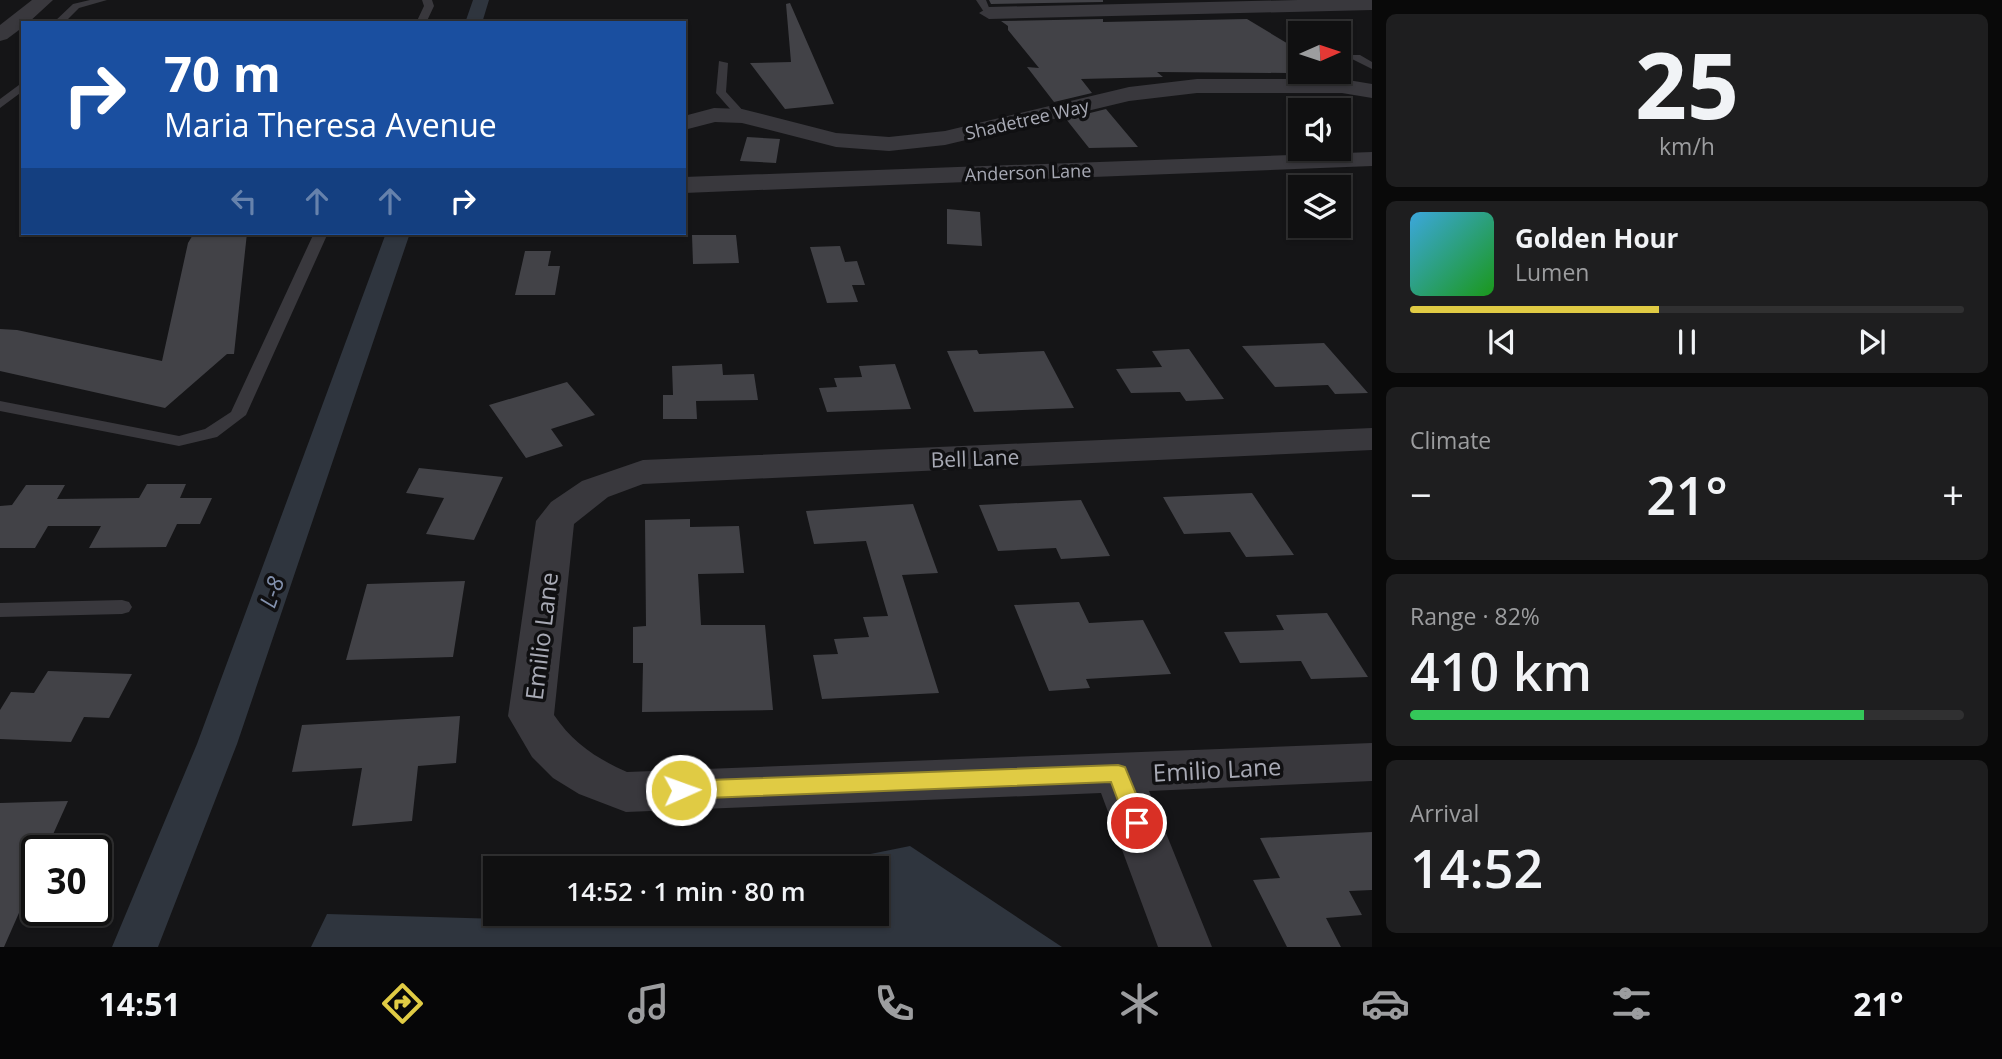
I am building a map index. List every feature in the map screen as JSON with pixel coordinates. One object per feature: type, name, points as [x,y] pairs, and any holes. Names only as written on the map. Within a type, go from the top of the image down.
[{"type":"street","points":[[0,35],[44,0]]},
{"type":"street","points":[[985,6],[1372,4]]},
{"type":"street","name":"Shadetree Way","points":[[686,122],[714,115],[742,116],[836,140],[889,144],[945,138],[1129,94],[1197,86],[1342,86],[1372,91]]},
{"type":"street","name":"Anderson Lane","points":[[686,185],[1372,159]]},
{"type":"street","name":"Bell Lane","points":[[583,495],[622,477],[643,472],[1372,439]]},
{"type":"street","name":"Emilio Lane","points":[[583,495],[555,521],[531,716],[541,736],[556,754],[575,770],[599,783],[626,792],[1372,762]]},
{"type":"street","points":[[1118,773],[1185,947]]},
{"type":"lane","points":[[60,21],[76,6],[102,0]]},
{"type":"lane","points":[[422,21],[429,6],[426,0]]},
{"type":"lane","points":[[1356,57],[1372,66]]},
{"type":"lane","points":[[723,62],[721,93],[742,116]]},
{"type":"lane","points":[[0,105],[21,87]]},
{"type":"lane","points":[[0,406],[178,441],[211,433],[237,415],[320,235]]},
{"type":"lane","points":[[0,610],[122,607]]},
{"type":"shaded area","points":[[910,846],[1062,947],[311,947],[327,914],[483,918],[483,926],[889,926],[889,856],[860,856]]},
{"type":"building","points":[[989,0],[1103,0],[1103,2],[991,4]]},
{"type":"building","points":[[790,3],[834,104],[785,109],[750,63],[791,62],[786,4]]},
{"type":"building","points":[[1247,19],[1288,44],[1288,73],[1157,72],[1163,77],[1081,79],[1092,93],[1054,102],[1027,67],[1039,68],[1008,30],[1008,26],[1001,21]]},
{"type":"building","points":[[1106,109],[1138,147],[1089,148],[1066,119]]},
{"type":"building","points":[[747,137],[780,139],[776,163],[740,161]]},
{"type":"building","points":[[947,209],[980,212],[982,246],[947,244]]},
{"type":"building","points":[[193,235],[247,235],[234,354],[227,354],[165,408],[0,371],[0,329],[17,330],[162,361],[188,243]]},
{"type":"building","points":[[692,235],[736,235],[739,263],[693,264]]},
{"type":"building","points":[[840,246],[845,262],[857,261],[865,285],[852,285],[858,302],[827,303],[810,247]]},
{"type":"building","points":[[525,251],[551,251],[548,266],[560,266],[555,295],[515,295]]},
{"type":"building","points":[[1324,343],[1368,393],[1335,394],[1328,385],[1275,387],[1242,346]]},
{"type":"building","points":[[1189,349],[1224,399],[1186,401],[1180,392],[1131,393],[1116,369],[1162,367],[1152,351]]},
{"type":"building","points":[[977,350],[979,354],[1044,351],[1074,408],[974,412],[947,351]]},
{"type":"building","points":[[722,364],[723,375],[754,374],[758,400],[696,401],[697,419],[663,419],[663,395],[673,395],[672,366]]},
{"type":"building","points":[[895,364],[911,409],[827,412],[819,388],[837,387],[834,378],[862,377],[859,366]]},
{"type":"building","points":[[567,382],[595,415],[551,429],[563,446],[526,458],[489,405]]},
{"type":"building","points":[[419,468],[503,477],[474,540],[426,534],[444,498],[406,493]]},
{"type":"building","points":[[147,484],[186,484],[180,498],[212,498],[200,524],[177,524],[166,547],[89,548],[101,526],[48,526],[35,548],[0,548],[0,506],[12,505],[26,485],[65,485],[57,499],[139,498]]},
{"type":"building","points":[[1252,493],[1294,555],[1246,557],[1230,532],[1184,534],[1163,497]]},
{"type":"building","points":[[1081,500],[1110,556],[1061,559],[1056,548],[998,551],[979,505]]},
{"type":"building","points":[[913,504],[938,573],[902,575],[939,693],[822,699],[813,655],[838,654],[834,639],[869,637],[863,617],[888,616],[866,541],[814,544],[806,511]]},
{"type":"building","points":[[690,519],[690,527],[739,526],[744,573],[698,574],[701,625],[765,625],[773,710],[642,712],[643,663],[633,663],[633,627],[646,626],[645,520]]},
{"type":"building","points":[[465,581],[453,657],[346,660],[367,584]]},
{"type":"building","points":[[1079,602],[1089,623],[1143,620],[1171,674],[1086,679],[1090,688],[1049,691],[1014,605]]},
{"type":"building","points":[[1327,613],[1368,677],[1311,679],[1301,661],[1240,663],[1224,632],[1284,630],[1276,615]]},
{"type":"building","points":[[48,671],[132,674],[109,718],[84,717],[71,742],[0,739],[0,710],[11,692],[34,693]]},
{"type":"building","points":[[460,716],[456,763],[418,766],[412,821],[352,826],[362,768],[292,772],[302,725]]},
{"type":"building","points":[[68,801],[53,835],[21,835],[21,908],[4,947],[0,947],[0,803]]},
{"type":"building","points":[[1372,832],[1372,890],[1349,891],[1362,915],[1326,918],[1341,947],[1287,947],[1253,880],[1280,878],[1260,838]]},
{"type":"waterway","name":"L-8","points":[[474,21],[481,0]]},
{"type":"waterway","name":"L-8","points":[[135,947],[217,744],[397,235]]},
{"type":"route","points":[[681,790],[1118,773],[1137,823]]}]
